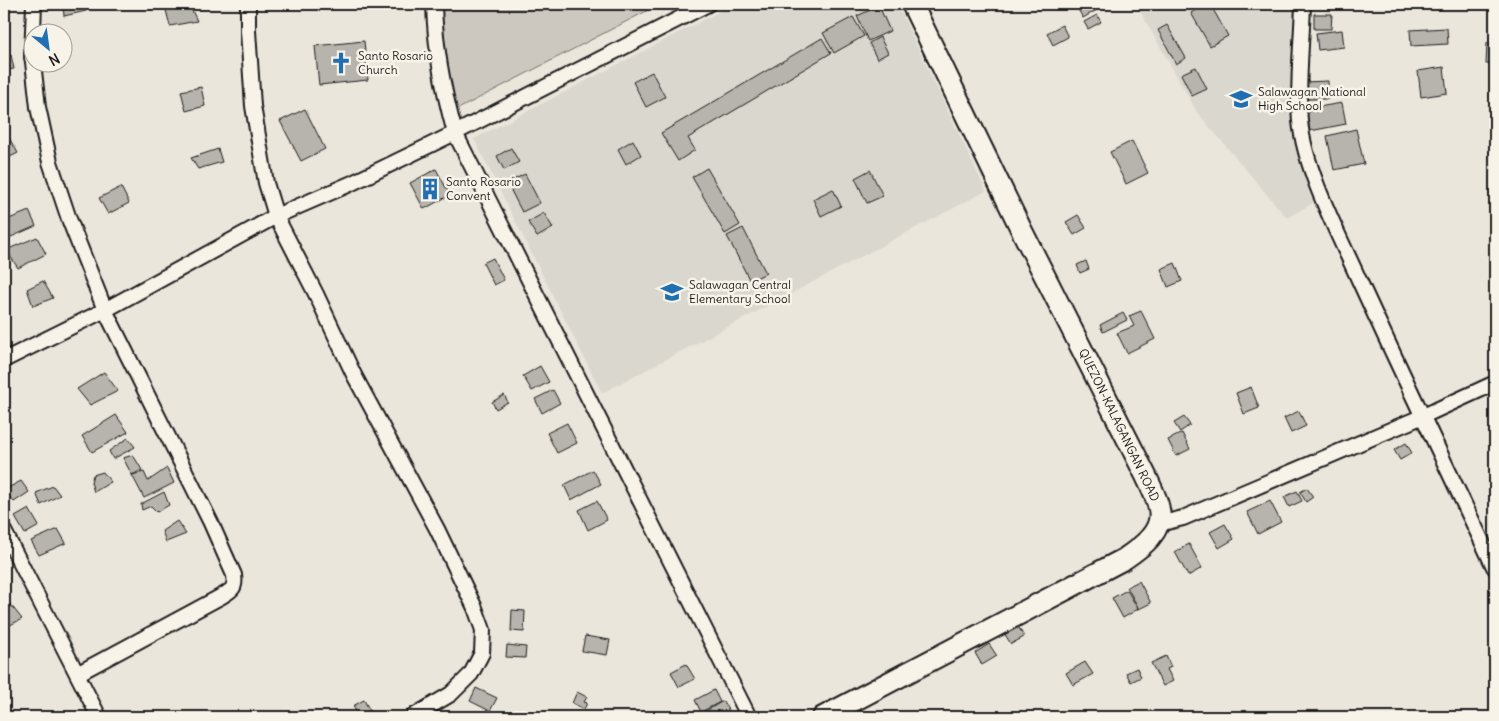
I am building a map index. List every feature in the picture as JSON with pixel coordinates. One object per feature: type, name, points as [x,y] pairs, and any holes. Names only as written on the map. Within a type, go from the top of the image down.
[{"type":"main road","name":"QUEZON-KALAGANGAN ROAD","points":[[912,4],[1014,214],[1146,476],[1160,511],[1158,524]]},
{"type":"main road","points":[[822,717],[1124,559],[1142,547],[1158,524]]},
{"type":"street","points":[[33,22],[34,4]]},
{"type":"street","points":[[248,4],[253,106],[266,183],[276,216],[354,374],[437,529],[476,608],[483,630],[482,653],[471,674],[451,694],[412,717]]},
{"type":"street","points":[[434,4],[435,37],[439,68],[454,133],[749,717]]},
{"type":"street","points":[[4,360],[105,310],[276,216],[350,184],[454,133],[708,4]]},
{"type":"street","points":[[1304,4],[1300,121],[1305,146],[1314,174],[1335,226],[1421,417],[1494,568]]},
{"type":"street","points":[[34,72],[38,107],[50,162],[69,219],[105,310],[211,523],[234,575],[235,583],[232,590],[222,596],[77,674]]},
{"type":"street","points":[[1158,524],[1183,518],[1421,417],[1495,383]]},
{"type":"street","points":[[4,531],[100,717]]},
{"type":"shaded area","points":[[442,4],[660,4],[458,109],[450,88]]},
{"type":"shaded area","name":"Salawagan Central Elementary School","points":[[734,4],[897,4],[986,191],[602,393],[474,139]]},
{"type":"shaded area","name":"Salawagan National High School","points":[[1136,4],[1296,4],[1293,86],[1294,126],[1302,166],[1313,203],[1287,218],[1197,112]]},
{"type":"building","points":[[63,4],[84,4],[86,11],[64,16]]},
{"type":"building","points":[[189,4],[197,21],[170,26],[166,10]]},
{"type":"building","points":[[1075,4],[1098,4],[1100,8],[1083,18]]},
{"type":"building","points":[[1210,4],[1228,36],[1210,46],[1191,13]]},
{"type":"building","points":[[1324,4],[1348,4],[1349,5],[1324,6]]},
{"type":"building","points":[[1418,4],[1440,4],[1440,7],[1418,7]]},
{"type":"building","points":[[879,6],[890,31],[868,41],[857,16]]},
{"type":"building","points":[[1314,14],[1332,14],[1331,29],[1314,29]]},
{"type":"building","points":[[1097,15],[1101,22],[1088,29],[1084,22]]},
{"type":"building","points":[[853,17],[864,36],[834,53],[823,33]]},
{"type":"building","points":[[1062,25],[1068,37],[1053,45],[1047,33]]},
{"type":"building","points":[[1167,25],[1186,58],[1176,64],[1158,30]]},
{"type":"building","points":[[1447,28],[1448,44],[1411,46],[1410,30]]},
{"type":"building","points":[[1342,30],[1344,47],[1318,50],[1316,33]]},
{"type":"building","points":[[880,37],[888,53],[877,59],[869,43]]},
{"type":"building","points":[[822,38],[831,53],[688,138],[695,150],[678,161],[661,133]]},
{"type":"building","name":"Santo Rosario Church","points":[[364,41],[368,80],[319,85],[315,46]]},
{"type":"building","points":[[1487,43],[1495,43],[1495,64],[1486,64]]},
{"type":"building","points":[[11,55],[14,69],[4,70],[4,56]]},
{"type":"building","points":[[1196,67],[1207,89],[1192,96],[1181,74]]},
{"type":"building","points":[[1444,67],[1447,93],[1421,97],[1418,71]]},
{"type":"building","points":[[652,72],[665,97],[646,107],[633,82]]},
{"type":"building","points":[[1328,81],[1328,99],[1305,99],[1304,82]]},
{"type":"building","points":[[201,87],[205,106],[186,111],[181,91]]},
{"type":"building","points":[[1342,103],[1346,124],[1310,131],[1306,109]]},
{"type":"building","points":[[305,109],[325,149],[301,161],[280,121]]},
{"type":"building","points":[[1356,129],[1364,164],[1334,170],[1327,136]]},
{"type":"building","points":[[9,138],[18,153],[4,160],[4,140]]},
{"type":"building","points":[[633,140],[641,155],[626,164],[618,149]]},
{"type":"building","points":[[1132,141],[1148,173],[1126,184],[1110,152]]},
{"type":"building","points":[[511,148],[519,162],[504,170],[497,156]]},
{"type":"building","points":[[218,149],[222,162],[198,169],[191,158]]},
{"type":"building","points":[[707,168],[740,225],[725,234],[692,177]]},
{"type":"building","name":"Santo Rosario Convent","points":[[436,169],[450,195],[424,209],[410,183]]},
{"type":"building","points":[[870,170],[883,196],[867,203],[855,178]]},
{"type":"building","points":[[525,174],[540,203],[522,212],[507,183]]},
{"type":"building","points":[[121,187],[129,203],[108,214],[99,198]]},
{"type":"building","points":[[833,189],[841,206],[821,216],[813,199]]},
{"type":"building","points":[[29,211],[36,226],[4,240],[4,221]]},
{"type":"building","points":[[544,213],[553,228],[537,237],[528,222]]},
{"type":"building","points":[[1078,215],[1086,228],[1074,235],[1066,222]]},
{"type":"building","points":[[743,228],[766,273],[750,281],[727,236]]},
{"type":"building","points":[[37,237],[46,254],[18,268],[6,250]]},
{"type":"building","points":[[493,258],[504,280],[494,285],[483,263]]},
{"type":"building","points":[[1086,261],[1089,269],[1080,273],[1077,265]]},
{"type":"building","points":[[1175,263],[1182,281],[1168,287],[1161,269]]},
{"type":"building","points":[[43,281],[53,298],[33,306],[27,289]]},
{"type":"building","points":[[1141,311],[1155,339],[1127,353],[1117,333],[1134,326],[1129,316]]},
{"type":"building","points":[[1123,313],[1127,320],[1103,332],[1100,325]]},
{"type":"building","points":[[540,366],[549,382],[532,391],[523,376]]},
{"type":"building","points":[[104,372],[118,391],[90,405],[77,389]]},
{"type":"building","points":[[1251,387],[1259,408],[1244,414],[1236,393]]},
{"type":"building","points":[[553,390],[560,403],[542,413],[535,399]]},
{"type":"building","points":[[504,395],[508,402],[496,409],[492,402]]},
{"type":"building","points":[[1299,411],[1306,426],[1291,433],[1284,418]]},
{"type":"building","points":[[116,415],[128,432],[92,452],[82,436]]},
{"type":"building","points":[[1184,417],[1190,425],[1180,432],[1174,423]]},
{"type":"building","points":[[567,423],[577,443],[557,453],[547,433]]},
{"type":"building","points":[[1182,433],[1190,449],[1176,456],[1168,440]]},
{"type":"building","points":[[128,438],[135,447],[113,459],[109,451]]},
{"type":"building","points":[[1406,443],[1412,453],[1400,460],[1394,450]]},
{"type":"building","points":[[133,455],[142,470],[132,475],[123,458]]},
{"type":"building","points":[[167,468],[174,483],[144,498],[132,475],[144,472],[148,481]]},
{"type":"building","points":[[593,470],[601,484],[571,500],[564,485]]},
{"type":"building","points":[[103,472],[111,482],[94,492],[91,482],[93,475]]},
{"type":"building","points":[[21,481],[29,492],[14,502],[4,490]]},
{"type":"building","points":[[53,486],[60,495],[41,505],[36,493]]},
{"type":"building","points":[[1307,488],[1313,497],[1306,502],[1300,492]]},
{"type":"building","points":[[1297,491],[1302,501],[1289,507],[1284,497]]},
{"type":"building","points":[[164,492],[169,505],[157,512],[151,506],[142,510],[141,504]]},
{"type":"building","points":[[597,501],[607,520],[588,530],[579,510]]},
{"type":"building","points":[[1270,501],[1281,522],[1258,534],[1247,512]]},
{"type":"building","points":[[29,509],[39,526],[25,534],[15,517]]},
{"type":"building","points":[[177,521],[186,534],[166,542],[162,531]]},
{"type":"building","points":[[1225,524],[1234,539],[1219,548],[1210,532]]},
{"type":"building","points":[[58,529],[66,543],[39,555],[31,541]]},
{"type":"building","points":[[1189,544],[1202,568],[1188,576],[1175,552]]},
{"type":"building","points":[[1139,581],[1151,603],[1139,609],[1127,587]]},
{"type":"building","points":[[1127,590],[1138,609],[1123,618],[1112,598]]},
{"type":"building","points":[[10,604],[22,619],[4,628],[4,607]]},
{"type":"building","points":[[512,610],[525,611],[524,632],[511,631]]},
{"type":"building","points":[[1018,626],[1024,637],[1011,644],[1004,633]]},
{"type":"building","points":[[585,636],[610,640],[607,655],[582,651]]},
{"type":"building","points":[[989,644],[997,656],[982,665],[975,653]]},
{"type":"building","points":[[507,645],[526,647],[525,658],[506,657]]},
{"type":"building","points":[[1166,656],[1171,667],[1167,669],[1173,681],[1163,686],[1151,663]]},
{"type":"building","points":[[1085,662],[1093,674],[1073,685],[1066,673]]},
{"type":"building","points":[[686,664],[695,679],[679,687],[671,672]]},
{"type":"building","points":[[1137,668],[1141,677],[1131,682],[1126,673]]},
{"type":"building","points":[[476,688],[497,698],[490,711],[470,701]]},
{"type":"building","points":[[714,690],[720,702],[701,712],[695,700]]},
{"type":"building","points":[[577,692],[587,697],[584,702],[587,703],[584,709],[572,703]]},
{"type":"building","points":[[364,700],[370,711],[359,717],[353,706]]},
{"type":"building","points":[[723,701],[731,715],[726,717],[697,716]]},
{"type":"place","name":"Santo Rosario Church","points":[[341,63]]},
{"type":"place","name":"Salawagan National High School","points":[[1241,99]]},
{"type":"place","name":"Santo Rosario Convent","points":[[430,189]]},
{"type":"place","name":"Salawagan Central Elementary School","points":[[672,292]]}]
